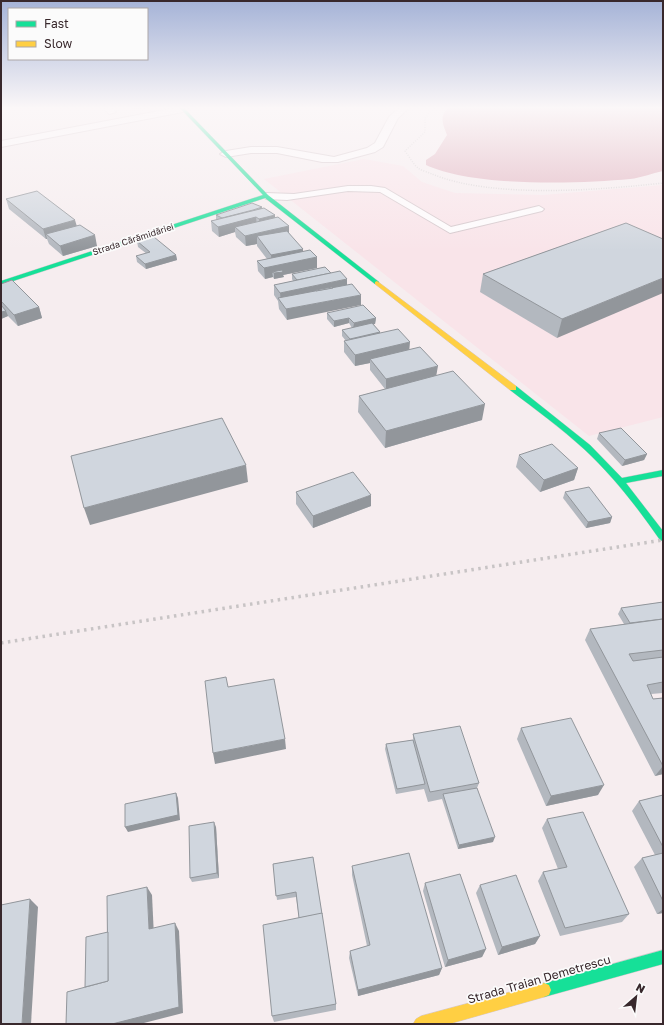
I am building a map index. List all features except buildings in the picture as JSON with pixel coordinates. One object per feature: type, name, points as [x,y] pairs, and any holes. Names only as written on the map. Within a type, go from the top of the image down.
[{"type":"street","points":[[228,156],[266,196],[574,436],[621,481],[663,538]]},
{"type":"street","points":[[306,156],[334,160],[350,156]]},
{"type":"street","name":"Strada Cărămidăriei","points":[[1,283],[266,196]]},
{"type":"street","points":[[621,481],[663,473]]},
{"type":"street","name":"Strada Traian Demetrescu","points":[[421,1024],[663,957]]},
{"type":"lane","points":[[266,196],[292,198],[357,186],[369,187],[382,190],[450,230],[539,209]]},
{"type":"path","points":[[406,156],[415,167],[441,179],[485,187],[524,190],[602,188],[663,184]]},
{"type":"shaded area","points":[[432,156],[663,156],[663,171],[638,178],[608,181],[555,183],[526,182],[470,177],[446,172],[426,165],[426,160]]},
{"type":"shaded area","points":[[364,159],[403,166],[422,182],[455,193],[543,195],[663,185],[663,417],[589,436],[264,179]]},
{"type":"railway","points":[[1,643],[663,540]]},
{"type":"traffic: fast","points":[[228,156],[266,196],[377,283]]},
{"type":"traffic: fast","points":[[1,283],[266,196]]},
{"type":"traffic: fast","points":[[513,388],[598,457],[628,490],[663,538]]},
{"type":"traffic: fast","points":[[621,481],[663,473]]},
{"type":"traffic: fast","points":[[544,990],[663,957]]},
{"type":"traffic: slow","points":[[377,283],[513,388]]},
{"type":"traffic: slow","points":[[421,1024],[544,990]]}]
